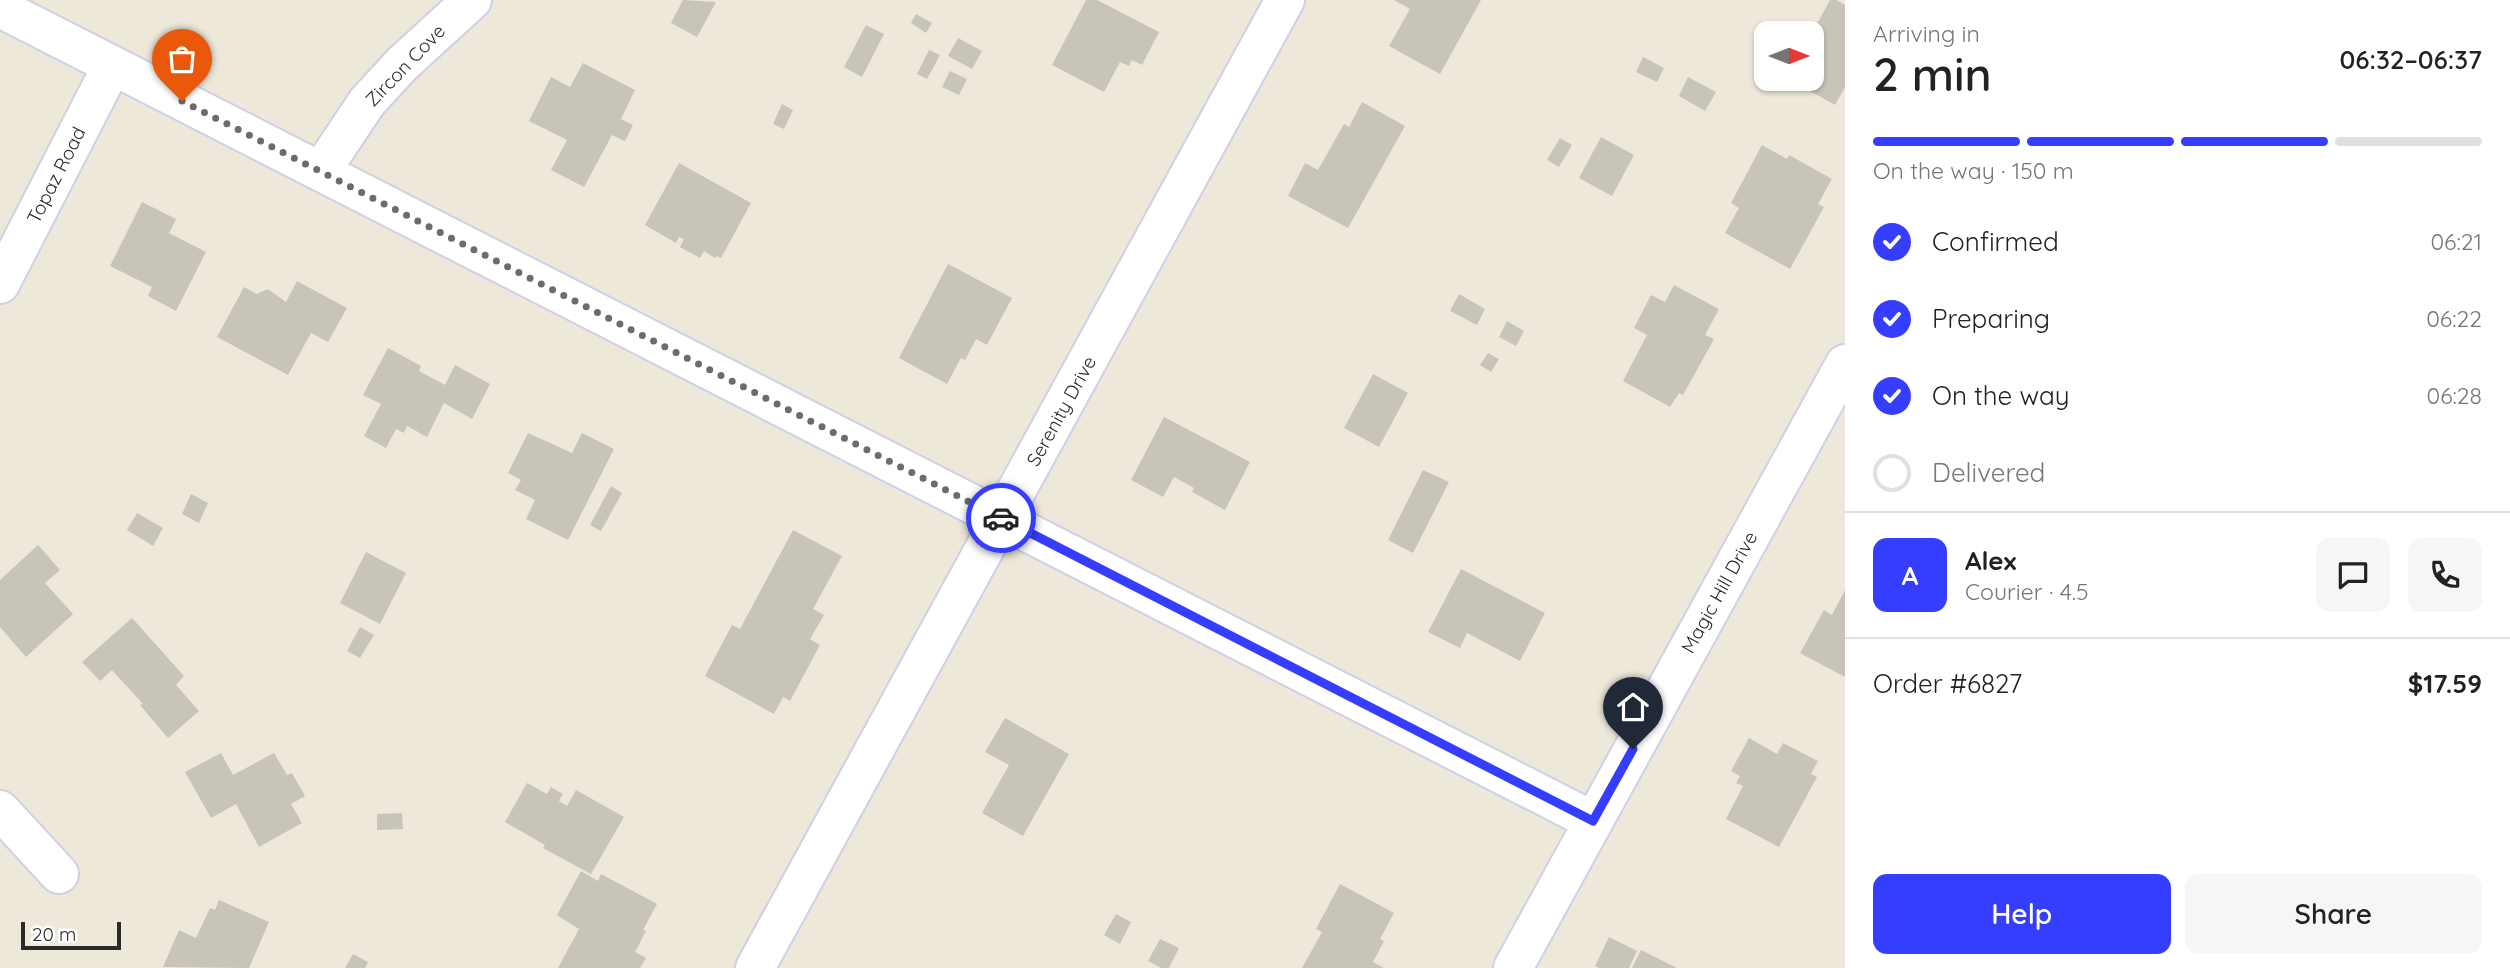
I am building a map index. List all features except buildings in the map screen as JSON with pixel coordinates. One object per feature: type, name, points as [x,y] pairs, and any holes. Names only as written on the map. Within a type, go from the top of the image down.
[{"type":"street","name":"Zircon Cove","points":[[321,171],[367,102],[402,64],[472,0]]},
{"type":"street","name":"Serenity Drive","points":[[755,968],[1285,0]]},
{"type":"street","points":[[0,8],[1593,821]]},
{"type":"street","name":"Topaz Road","points":[[0,284],[112,66]]},
{"type":"street","name":"Magic Hill Drive","points":[[1513,968],[1845,364]]},
{"type":"street","points":[[0,810],[59,874]]},
{"type":"way so far","points":[[182,101],[1001,518]]},
{"type":"route","points":[[1001,518],[1593,821],[1633,749]]}]
